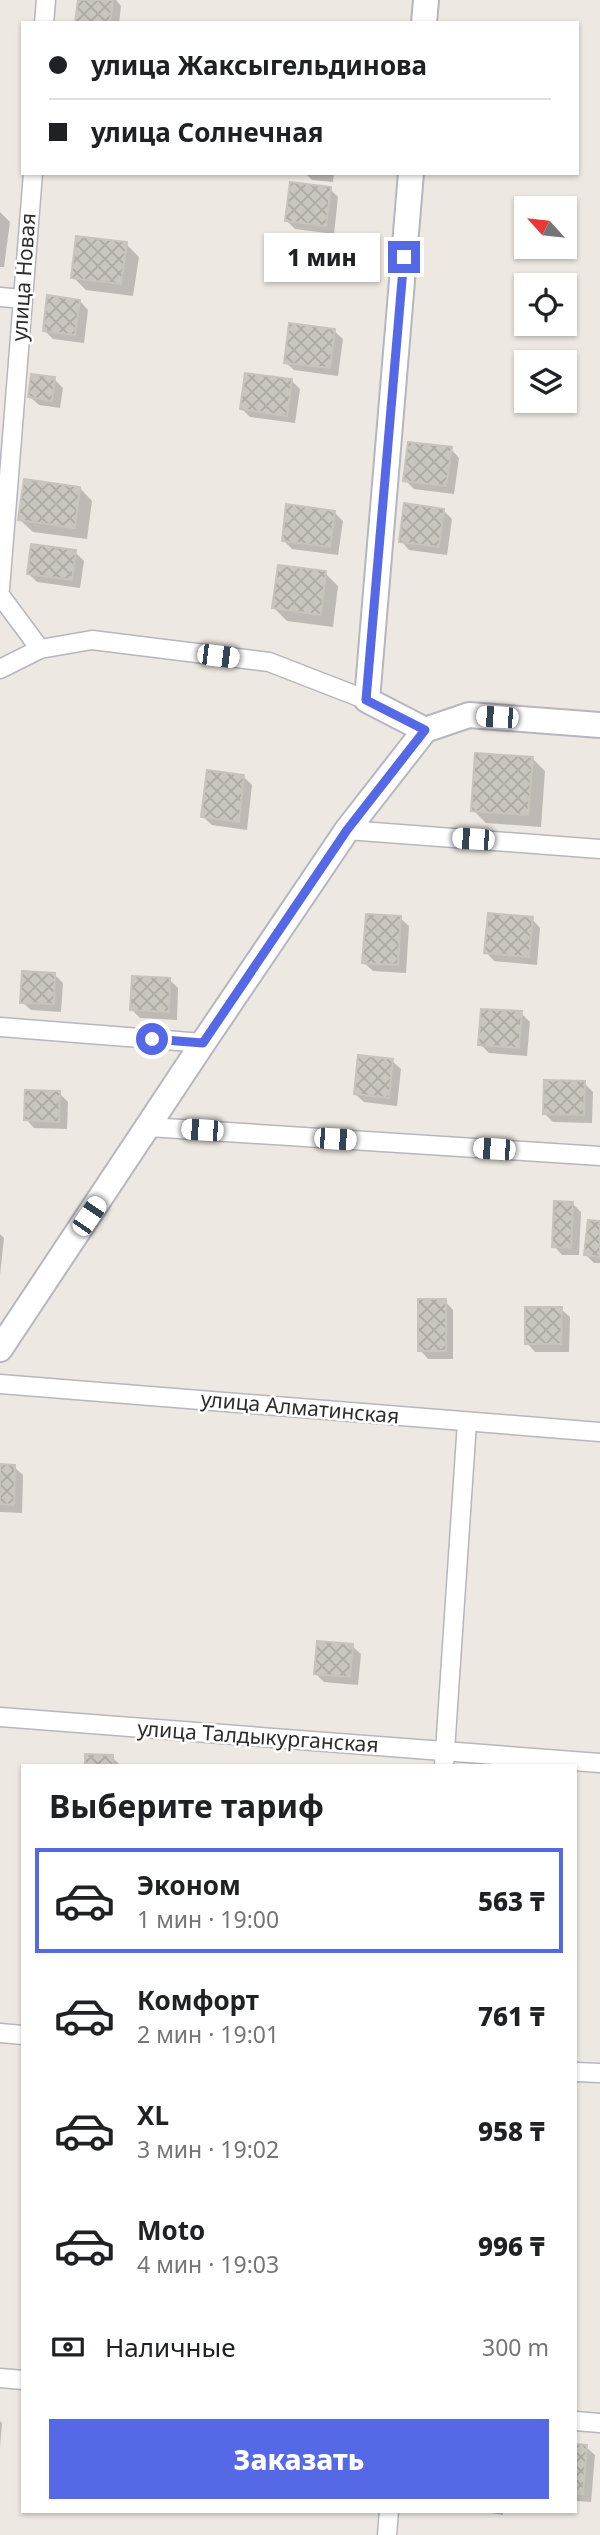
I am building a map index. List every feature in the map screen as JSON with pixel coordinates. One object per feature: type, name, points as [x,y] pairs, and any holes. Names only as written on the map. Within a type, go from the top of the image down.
[{"type":"street","points":[[44,21],[46,0]]},
{"type":"street","points":[[424,21],[426,0]]},
{"type":"street","name":"улица Новая","points":[[0,589],[33,175]]},
{"type":"street","points":[[366,700],[411,175]]},
{"type":"street","points":[[0,297],[23,299]]},
{"type":"street","points":[[0,595],[40,649]]},
{"type":"street","points":[[0,669],[40,649],[92,640],[269,662],[366,700],[425,730]]},
{"type":"street","points":[[0,1349],[347,830],[425,730],[469,715],[600,725]]},
{"type":"street","points":[[347,830],[600,849]]},
{"type":"street","points":[[0,1027],[203,1043]]},
{"type":"street","points":[[149,1127],[600,1156]]},
{"type":"street","name":"улица Алматинская","points":[[0,1384],[600,1432]]},
{"type":"street","points":[[445,1758],[467,1422]]},
{"type":"street","name":"улица Талдыкурганская","points":[[0,1717],[445,1758],[600,1763]]},
{"type":"street","points":[[0,2033],[21,2035]]},
{"type":"street","points":[[577,2072],[600,2073]]},
{"type":"street","points":[[0,2378],[21,2380]]},
{"type":"street","points":[[577,2421],[600,2423]]},
{"type":"street","points":[[387,2535],[389,2513]]},
{"type":"building","points":[[78,0],[113,0],[110,21],[75,21]]},
{"type":"building","points":[[290,182],[331,187],[326,226],[285,221]]},
{"type":"building","points":[[76,236],[127,242],[121,284],[71,278]]},
{"type":"building","points":[[47,295],[80,300],[75,335],[43,331]]},
{"type":"building","points":[[289,323],[335,329],[330,368],[284,363]]},
{"type":"building","points":[[245,373],[292,379],[287,416],[240,409]]},
{"type":"building","points":[[31,374],[55,377],[52,401],[28,397]]},
{"type":"building","points":[[408,442],[452,447],[446,486],[403,481]]},
{"type":"building","points":[[24,479],[80,487],[75,528],[18,520]]},
{"type":"building","points":[[404,503],[444,509],[439,547],[399,542]]},
{"type":"building","points":[[286,504],[335,511],[330,547],[282,541]]},
{"type":"building","points":[[31,544],[76,550],[72,580],[27,574]]},
{"type":"building","points":[[278,565],[326,571],[321,615],[272,608]]},
{"type":"building","points":[[475,753],[533,757],[528,815],[471,811]]},
{"type":"building","points":[[207,770],[244,775],[239,822],[201,817]]},
{"type":"building","points":[[488,913],[533,917],[529,957],[484,953]]},
{"type":"building","points":[[366,914],[401,916],[398,965],[362,963]]},
{"type":"building","points":[[22,971],[55,973],[54,1004],[20,1003]]},
{"type":"building","points":[[132,976],[170,978],[169,1012],[130,1010]]},
{"type":"building","points":[[481,1009],[522,1011],[519,1048],[478,1045]]},
{"type":"building","points":[[358,1055],[393,1059],[389,1098],[354,1094]]},
{"type":"building","points":[[544,1080],[585,1081],[584,1115],[543,1114]]},
{"type":"building","points":[[25,1090],[60,1091],[59,1122],[24,1120]]},
{"type":"building","points":[[554,1201],[573,1202],[571,1248],[552,1247]]},
{"type":"building","points":[[588,1220],[600,1221],[600,1257],[584,1255]]},
{"type":"building","points":[[418,1299],[446,1299],[446,1351],[418,1351]]},
{"type":"building","points":[[525,1307],[562,1307],[561,1344],[525,1344]]},
{"type":"building","points":[[0,1464],[15,1465],[14,1505],[0,1504]]},
{"type":"building","points":[[317,1641],[353,1644],[350,1677],[314,1674]]},
{"type":"building","points":[[85,1754],[113,1755],[113,1764],[85,1764]]},
{"type":"building","points":[[577,2444],[587,2445],[583,2494],[577,2494]]},
{"type":"route","points":[[152,1039],[203,1043],[347,830],[425,730],[366,700],[404,257]]}]
